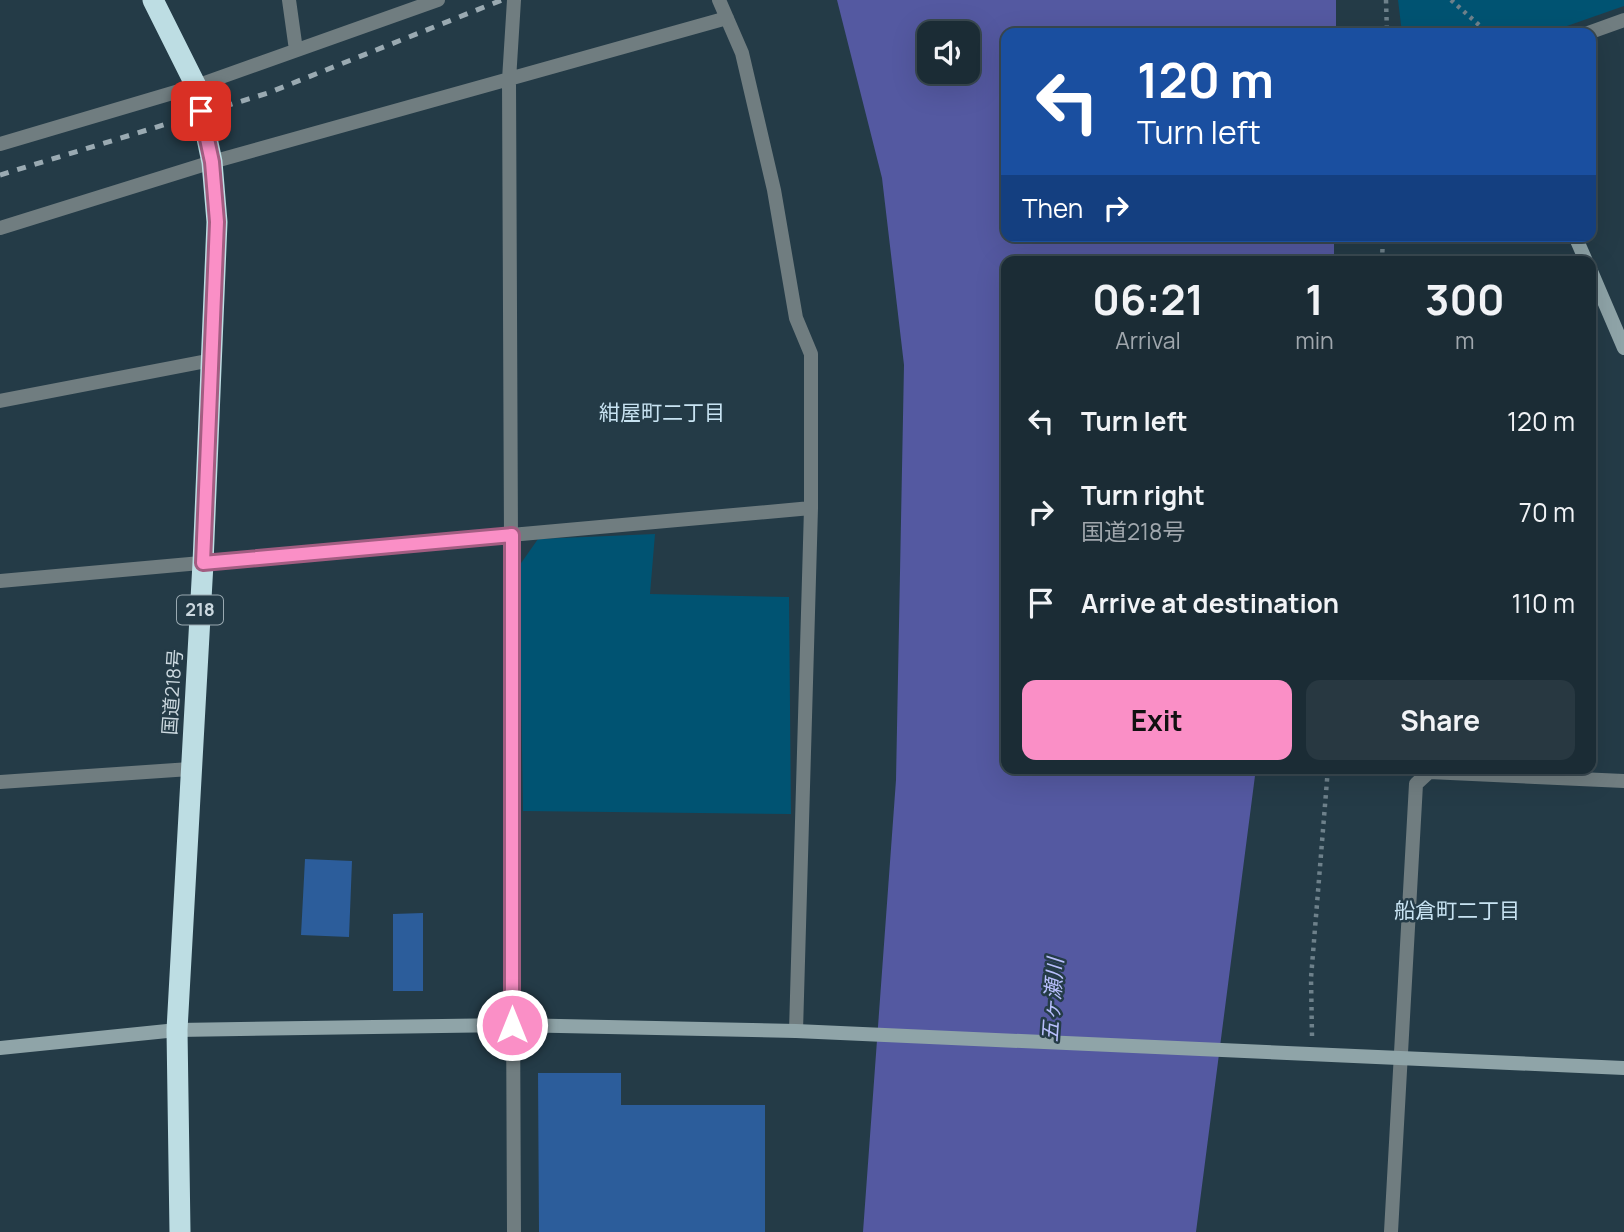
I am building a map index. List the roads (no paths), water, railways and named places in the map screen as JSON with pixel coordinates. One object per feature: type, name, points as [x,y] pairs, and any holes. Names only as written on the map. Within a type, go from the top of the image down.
[{"type":"highway","name":"国道218号","points":[[153,0],[196,86],[212,162],[217,222],[203,563],[177,1030],[180,1232]]},
{"type":"street","points":[[289,0],[296,50]]},
{"type":"street","points":[[0,144],[196,86],[439,0]]},
{"type":"street","points":[[514,0],[509,80],[514,1232]]},
{"type":"street","points":[[719,0],[742,53],[774,190],[796,318],[811,354],[803,1031]]},
{"type":"street","points":[[0,228],[212,162],[727,18]]},
{"type":"street","points":[[1596,30],[1624,20]]},
{"type":"street","points":[[1596,283],[1624,348]]},
{"type":"street","points":[[0,401],[212,360]]},
{"type":"street","points":[[0,581],[811,508]]},
{"type":"street","points":[[0,782],[190,769]]},
{"type":"street","points":[[1391,1232],[1416,785],[1427,774]]},
{"type":"street","points":[[1472,774],[1624,781]]},
{"type":"street","points":[[0,1048],[177,1030],[512,1025],[803,1031],[1624,1068]]},
{"type":"water","name":"五ヶ瀬川","points":[[837,0],[1336,0],[1336,28],[1001,28],[1001,242],[1334,242],[1334,256],[1001,256],[1001,774],[1255,774],[1196,1232],[863,1232],[896,780],[904,365],[882,178]]},
{"type":"railway","points":[[0,175],[268,93],[502,0]]},
{"type":"district","name":"紺屋町二丁目","points":[[662,413]]},
{"type":"district","name":"船倉町二丁目","points":[[1457,911]]}]
